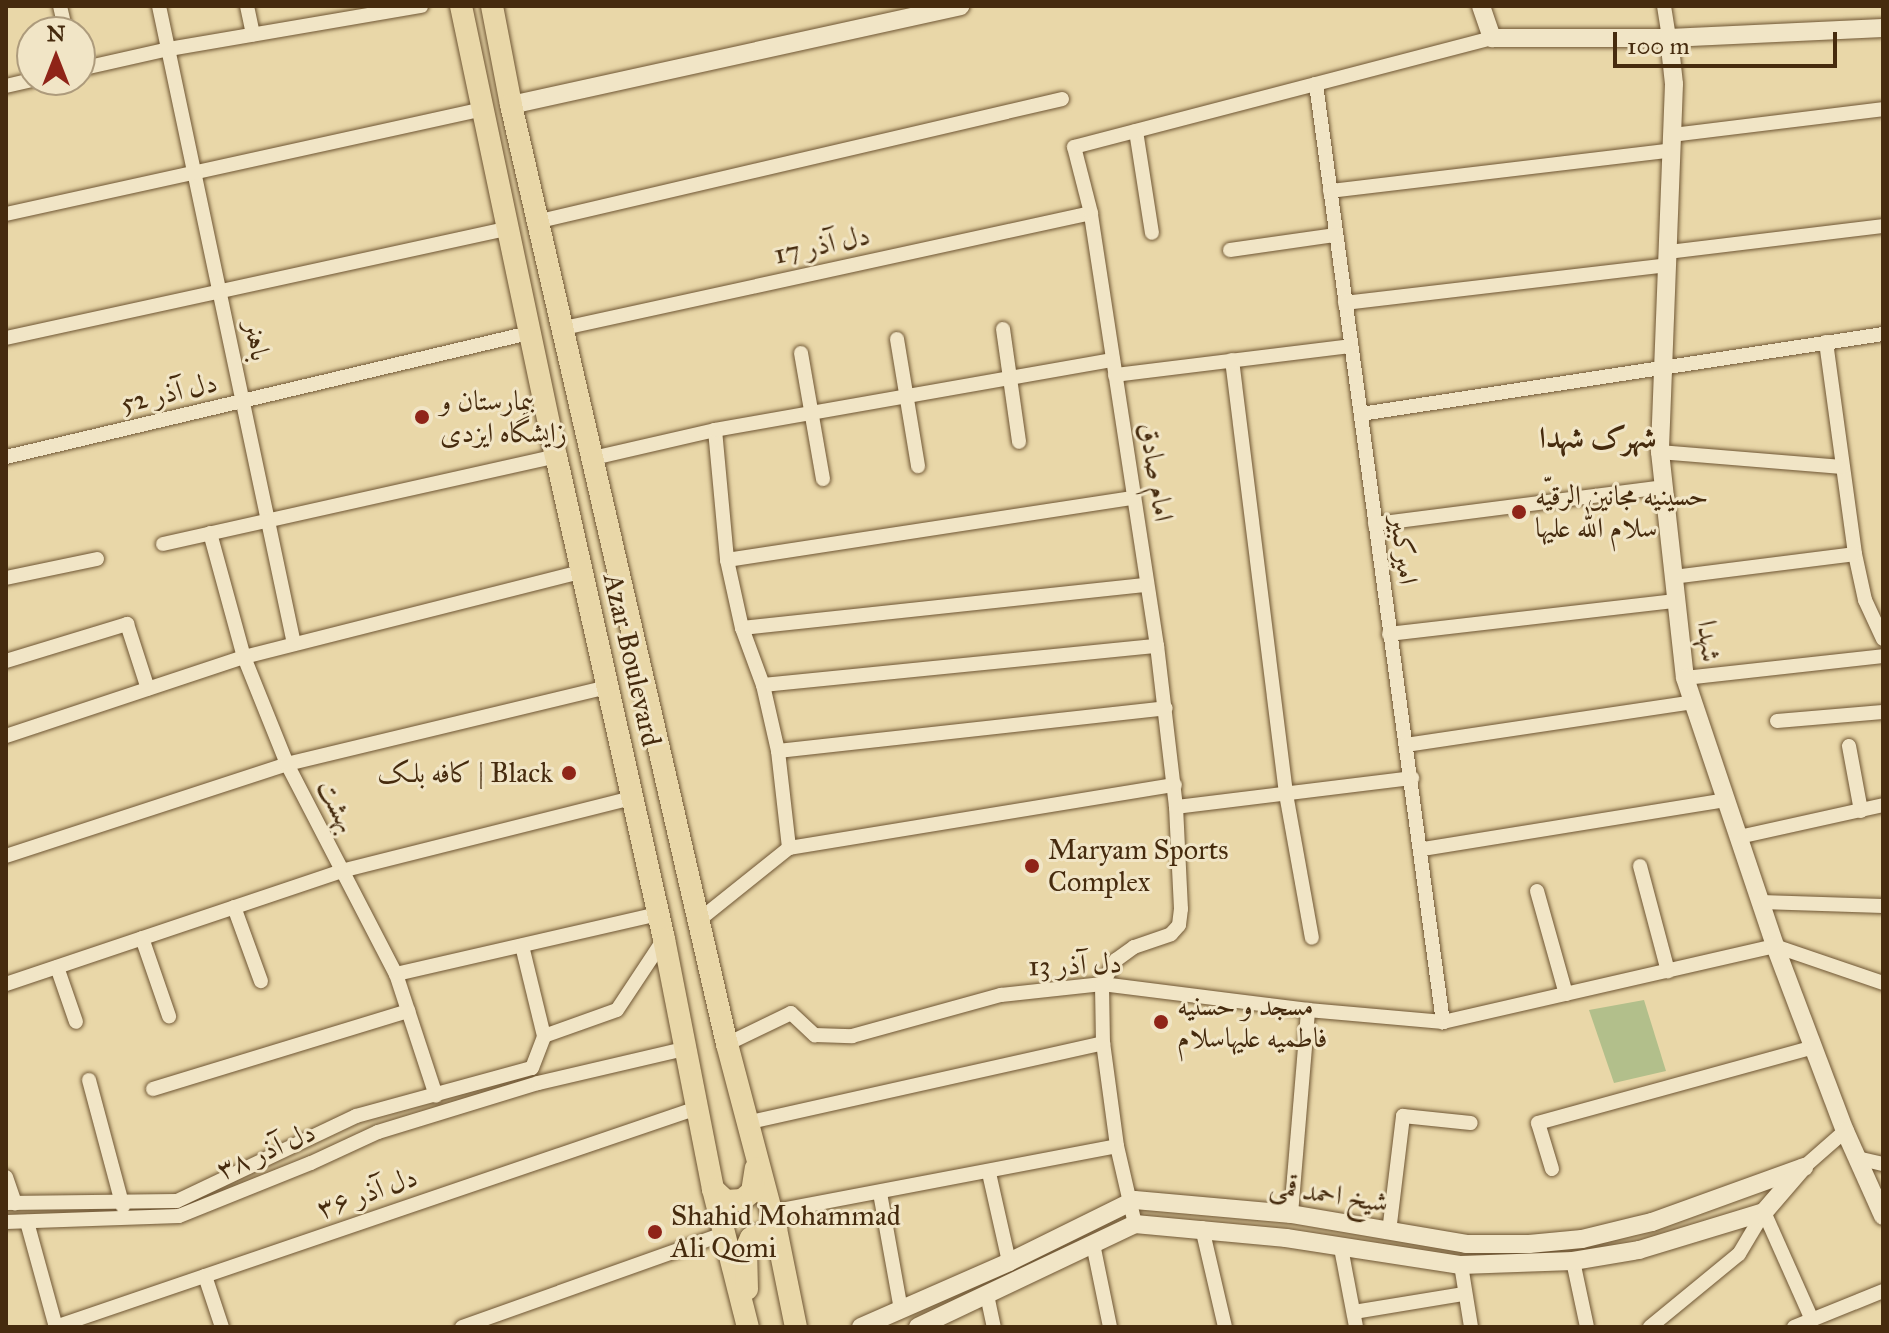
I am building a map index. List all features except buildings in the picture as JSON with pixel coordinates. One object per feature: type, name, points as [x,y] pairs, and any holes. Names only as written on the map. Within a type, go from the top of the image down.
[{"type":"main road","name":"Azar Boulevard","points":[[461,6],[506,229],[664,939],[713,1189],[749,1327]]},
{"type":"main road","name":"Azar Boulevard","points":[[492,6],[511,105],[727,1044],[753,1151],[774,1220],[796,1327]]},
{"type":"main road","points":[[713,1189],[726,1201],[742,1200],[752,1192],[756,1181],[753,1151]]},
{"type":"main road","points":[[749,1327],[746,1249],[751,1238],[774,1220]]},
{"type":"street","name":"باهنر","points":[[159,6],[294,644]]},
{"type":"street","points":[[247,6],[253,34]]},
{"type":"street","points":[[96,65],[169,49],[421,6]]},
{"type":"street","points":[[511,105],[960,6]]},
{"type":"street","points":[[1481,6],[1492,38]]},
{"type":"street","points":[[1664,6],[1669,38]]},
{"type":"street","points":[[1152,233],[1136,131],[1492,38],[1669,38],[1883,28]]},
{"type":"street","name":"شهدا","points":[[1669,38],[1674,84],[1660,452],[1685,678],[1775,946],[1845,1131],[1883,1216]]},
{"type":"street","name":"امیرکبیر","points":[[1316,84],[1389,634],[1423,849],[1443,1022]]},
{"type":"street","points":[[540,221],[1062,99]]},
{"type":"street","points":[[6,214],[482,109]]},
{"type":"street","points":[[1330,191],[1883,109]]},
{"type":"street","name":"امام صادق","points":[[1102,984],[1116,960],[1134,947],[1171,934],[1179,925],[1181,909],[1175,785],[1166,708],[1091,213],[1074,147],[1136,131]]},
{"type":"street","name":"دل آذر 17","points":[[564,328],[1091,213]]},
{"type":"street","points":[[1345,303],[1883,226]]},
{"type":"street","points":[[6,338],[506,229]]},
{"type":"street","points":[[1230,250],[1336,235]]},
{"type":"street","points":[[1003,329],[1019,442]]},
{"type":"street","name":"دل آذر 52","points":[[6,457],[529,333]]},
{"type":"street","points":[[1361,414],[1883,334]]},
{"type":"street","points":[[897,339],[918,466]]},
{"type":"street","points":[[1826,342],[1855,554],[1865,600],[1883,639]]},
{"type":"street","points":[[593,458],[715,430],[1011,378],[1232,360],[1351,346]]},
{"type":"street","points":[[801,353],[823,479]]},
{"type":"street","points":[[1232,360],[1286,794],[1312,938]]},
{"type":"street","points":[[715,430],[727,560],[742,628],[763,685],[778,751],[789,848]]},
{"type":"street","points":[[1660,452],[1841,467]]},
{"type":"street","points":[[163,544],[556,456]]},
{"type":"street","points":[[1375,524],[1664,487]]},
{"type":"street","points":[[727,560],[1134,498]]},
{"type":"street","name":"بهشت","points":[[210,533],[244,657],[287,764],[396,974],[436,1096]]},
{"type":"street","points":[[1673,577],[1855,554]]},
{"type":"street","points":[[6,578],[97,559]]},
{"type":"street","points":[[6,736],[244,657],[581,572]]},
{"type":"street","points":[[742,628],[1147,585]]},
{"type":"street","points":[[1389,634],[1675,601]]},
{"type":"street","points":[[6,661],[127,624],[148,689]]},
{"type":"street","points":[[763,685],[1157,646]]},
{"type":"street","points":[[1685,678],[1883,656]]},
{"type":"street","points":[[6,856],[287,764],[607,687]]},
{"type":"street","points":[[1406,745],[1693,702]]},
{"type":"street","points":[[778,751],[1166,708]]},
{"type":"street","points":[[1777,721],[1883,712]]},
{"type":"street","points":[[1849,746],[1861,811]]},
{"type":"street","points":[[1176,807],[1412,778]]},
{"type":"street","points":[[699,920],[789,848],[1175,785]]},
{"type":"street","points":[[6,984],[341,871],[632,798]]},
{"type":"street","points":[[1423,849],[1726,800]]},
{"type":"street","points":[[1739,837],[1883,805]]},
{"type":"street","points":[[1640,866],[1668,971]]},
{"type":"street","points":[[1537,891],[1566,994]]},
{"type":"street","points":[[1761,902],[1883,906]]},
{"type":"street","points":[[234,907],[261,981]]},
{"type":"street","points":[[396,974],[658,914]]},
{"type":"street","points":[[142,938],[169,1016]]},
{"type":"street","points":[[522,946],[544,1036],[617,1010],[664,939]]},
{"type":"street","points":[[1775,946],[1883,983]]},
{"type":"street","name":"دل آذر 13","points":[[727,1044],[791,1013],[815,1035],[852,1036],[1001,995],[1102,984],[1308,1010],[1443,1022],[1775,946]]},
{"type":"street","points":[[57,967],[76,1022]]},
{"type":"street","points":[[1102,984],[1103,1043],[1117,1146],[1127,1203],[1135,1224]]},
{"type":"street","points":[[1291,1214],[1308,1010]]},
{"type":"street","points":[[153,1089],[408,1011]]},
{"type":"street","name":"دل آذر ۳۸","points":[[10,1203],[177,1201],[356,1116],[532,1068],[544,1036]]},
{"type":"street","points":[[746,1123],[1103,1043]]},
{"type":"street","points":[[1552,1169],[1538,1123],[1813,1047]]},
{"type":"street","name":"دل آذر ۳۸","points":[[6,1222],[179,1216],[311,1163],[378,1132],[538,1083],[684,1049]]},
{"type":"street","points":[[89,1080],[126,1217]]},
{"type":"street","name":"دل آذر ۳۶","points":[[55,1327],[697,1108]]},
{"type":"street","points":[[1389,1232],[1403,1116],[1471,1123]]},
{"type":"street","name":"شیخ احمد قمی","points":[[918,1327],[1135,1224],[1202,1228],[1461,1265],[1573,1261],[1639,1250],[1764,1212],[1804,1167],[1845,1131]]},
{"type":"street","points":[[774,1220],[880,1193],[1117,1146]]},
{"type":"street","points":[[1857,1158],[1883,1164]]},
{"type":"street","name":"شیخ احمد قمی","points":[[861,1327],[1009,1262],[1135,1200],[1291,1214],[1466,1244],[1529,1244],[1582,1239],[1652,1222],[1804,1167]]},
{"type":"street","points":[[989,1173],[1009,1262]]},
{"type":"street","points":[[6,1177],[10,1203]]},
{"type":"street","points":[[880,1193],[901,1310]]},
{"type":"street","points":[[1764,1212],[1812,1320]]},
{"type":"street","points":[[1650,1327],[1739,1254],[1764,1212]]},
{"type":"street","points":[[27,1222],[55,1327]]},
{"type":"street","points":[[1202,1228],[1225,1327]]},
{"type":"street","points":[[462,1327],[723,1234]]},
{"type":"street","points":[[1093,1244],[1110,1327]]},
{"type":"street","points":[[1529,1244],[1530,1263]]},
{"type":"street","points":[[1341,1248],[1355,1320],[1463,1294]]},
{"type":"street","points":[[1573,1261],[1587,1327]]},
{"type":"street","points":[[1461,1265],[1463,1294],[1471,1327]]},
{"type":"street","points":[[205,1276],[222,1327]]},
{"type":"street","points":[[1794,1327],[1883,1291]]},
{"type":"street","points":[[987,1295],[994,1327]]},
{"type":"green space","points":[[1644,1000],[1666,1071],[1614,1083],[1589,1010]]},
{"type":"place","name":"بیمارستان و زایشگاه ایزدی","points":[[422,417]]},
{"type":"place","name":"حسینیه مجانین الرقیّه سلام الله علیها","points":[[1519,512]]},
{"type":"place","name":"کافه بلک | Black","points":[[569,773]]},
{"type":"place","name":"Maryam Sports Complex","points":[[1032,866]]},
{"type":"place","name":"مسجد و حسنیه فاطمیه علیهاسلام","points":[[1161,1022]]},
{"type":"place","name":"Shahid Mohammad Ali Qomi","points":[[655,1232]]},
{"type":"district","name":"شهرک شهدا","points":[[1598,438]]}]
